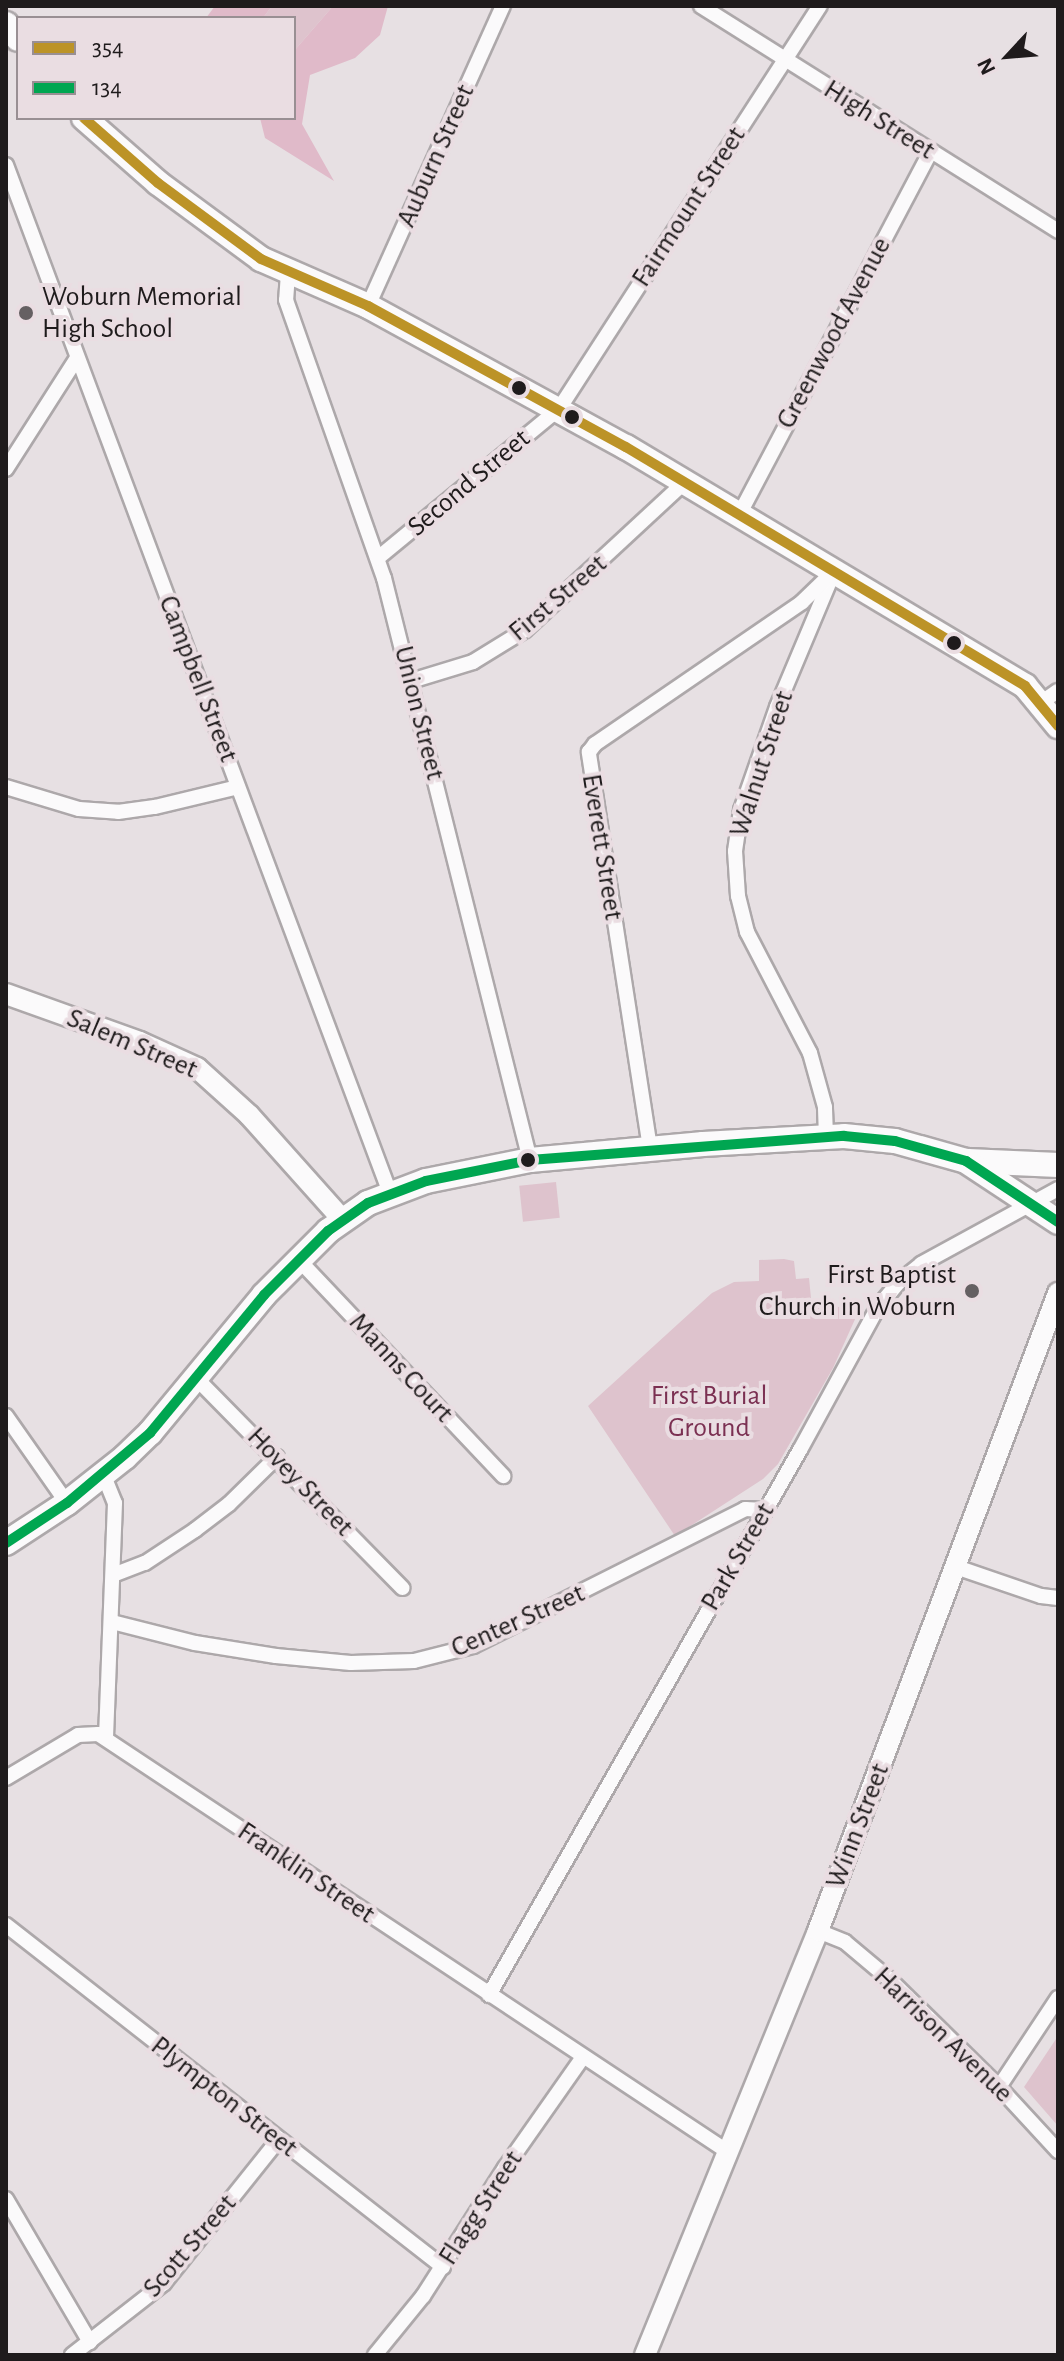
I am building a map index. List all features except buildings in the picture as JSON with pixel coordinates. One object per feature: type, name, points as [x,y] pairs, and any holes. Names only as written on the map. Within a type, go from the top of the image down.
[{"type":"main road","points":[[86,120],[128,158],[248,251],[288,273],[368,306],[559,409],[1025,686],[1050,696],[1058,726]]},
{"type":"main road","name":"Salem Street","points":[[6,994],[140,1042],[197,1068],[249,1115],[343,1220]]},
{"type":"main road","points":[[6,1543],[104,1476],[150,1433],[298,1259],[343,1220],[390,1193],[449,1174],[530,1160],[650,1148],[826,1137],[895,1141],[966,1161],[1058,1165]]},
{"type":"main road","points":[[966,1161],[1058,1222]]},
{"type":"main road","name":"Winn Street","points":[[645,2355],[818,1931],[1058,1293]]},
{"type":"street","name":"Auburn Street","points":[[368,306],[503,6]]},
{"type":"street","name":"High Street","points":[[701,6],[1058,231]]},
{"type":"street","name":"Fairmount Street","points":[[559,409],[820,6]]},
{"type":"street","name":"Greenwood Avenue","points":[[739,515],[930,152]]},
{"type":"street","name":"Campbell Street","points":[[6,165],[390,1193]]},
{"type":"street","name":"Union Street","points":[[288,273],[286,300],[378,558],[530,1160]]},
{"type":"street","points":[[6,469],[77,358]]},
{"type":"street","name":"Second Street","points":[[378,558],[559,409]]},
{"type":"street","name":"First Street","points":[[411,681],[473,662],[525,630],[685,482]]},
{"type":"street","name":"Walnut Street","points":[[826,1137],[825,1107],[810,1053],[747,932],[740,906],[735,851],[738,822],[777,707],[833,572]]},
{"type":"street","name":"Everett Street","points":[[650,1148],[589,752],[595,744],[802,602],[833,572]]},
{"type":"street","points":[[6,787],[79,809],[118,812],[167,805],[238,787]]},
{"type":"street","name":"Park Street","points":[[489,1995],[885,1297],[933,1256],[1058,1189]]},
{"type":"street","name":"Manns Court","points":[[298,1259],[503,1476]]},
{"type":"street","name":"Hovey Street","points":[[195,1377],[277,1457],[402,1588]]},
{"type":"street","points":[[6,1416],[67,1503]]},
{"type":"street","points":[[113,1575],[145,1563],[195,1530],[229,1504],[277,1457]]},
{"type":"street","points":[[6,1778],[78,1735],[93,1732],[106,1739],[115,1500],[104,1476]]},
{"type":"street","name":"Center Street","points":[[112,1622],[263,1654],[351,1663],[414,1661],[473,1646],[745,1509],[765,1510]]},
{"type":"street","points":[[956,1567],[1041,1596],[1058,1598]]},
{"type":"street","name":"Franklin Street","points":[[106,1739],[728,2152]]},
{"type":"street","name":"Plympton Street","points":[[6,1925],[443,2267]]},
{"type":"street","name":"Harrison Avenue","points":[[818,1931],[845,1942],[889,1979],[999,2087],[1058,2151]]},
{"type":"street","points":[[999,2087],[1058,1998]]},
{"type":"street","name":"Flagg Street","points":[[375,2355],[400,2328],[443,2267],[505,2168],[583,2057]]},
{"type":"street","name":"Scott Street","points":[[72,2355],[170,2276],[278,2140]]},
{"type":"street","points":[[6,2199],[90,2342]]},
{"type":"green space","points":[[272,6],[333,6],[296,49],[296,16],[264,16]]},
{"type":"green space","points":[[556,1182],[560,1218],[523,1222],[519,1186]]},
{"type":"green space","name":"First Burial Ground","points":[[759,1260],[794,1261],[796,1279],[809,1278],[812,1308],[861,1306],[833,1368],[778,1464],[763,1479],[675,1536],[588,1406],[712,1293],[734,1282],[759,1281]]},
{"type":"green space","points":[[1058,2036],[1058,2126],[1024,2087]]},
{"type":"shaded area","points":[[215,6],[272,6],[264,16],[208,16]]},
{"type":"shaded area","points":[[333,6],[388,6],[380,35],[355,58],[310,75],[302,124],[334,181],[265,138],[260,120],[296,120],[296,49]]},
{"type":"transit line","name":"354","points":[[86,120],[158,183],[261,259],[368,306],[626,447],[1025,686],[1058,726]]},
{"type":"transit line","name":"134","points":[[6,1543],[67,1503],[150,1433],[264,1295],[328,1231],[368,1203],[426,1181],[530,1160],[844,1136],[895,1141],[966,1161],[1058,1222]]},
{"type":"place","name":"Woburn Memorial High School","points":[[26,313]]},
{"type":"place","name":"First Baptist Church in Woburn","points":[[972,1291]]}]
